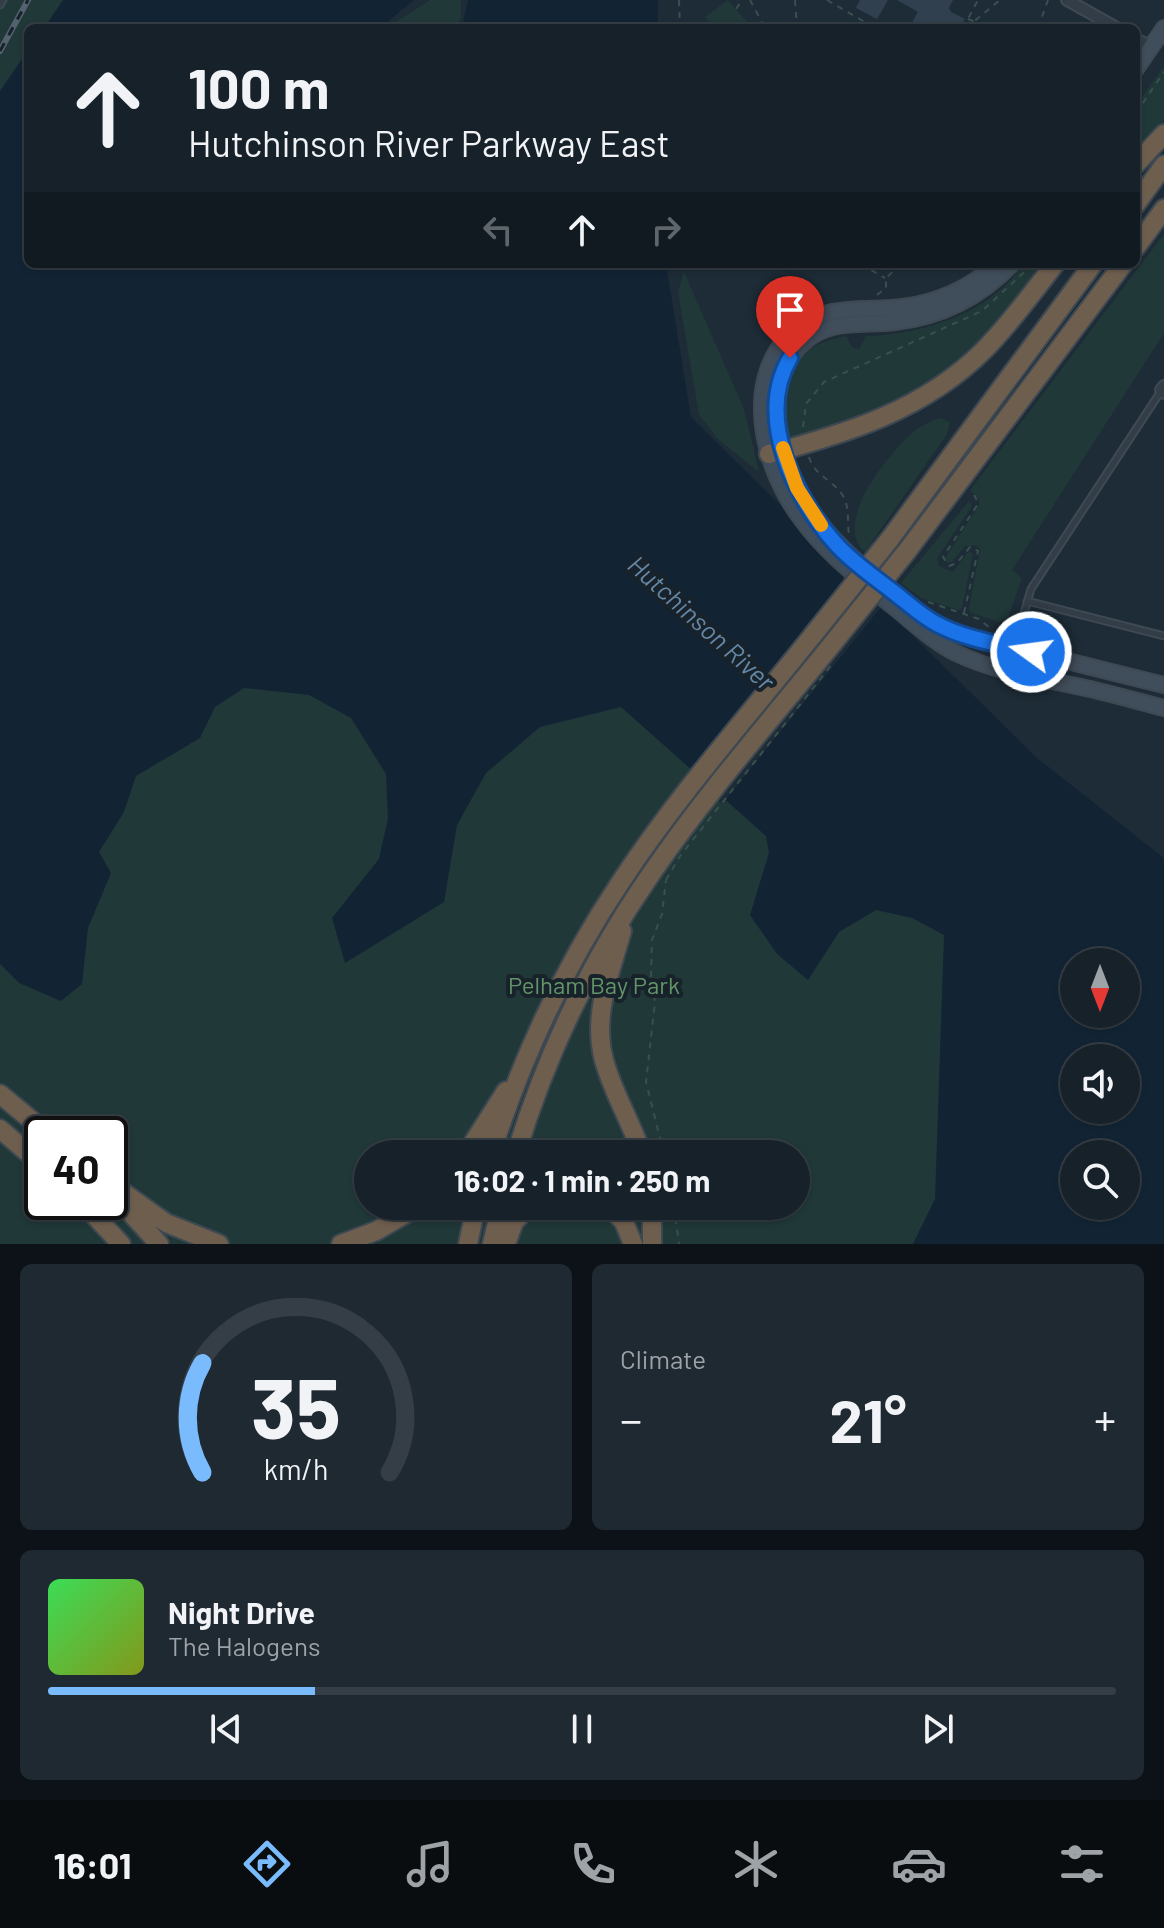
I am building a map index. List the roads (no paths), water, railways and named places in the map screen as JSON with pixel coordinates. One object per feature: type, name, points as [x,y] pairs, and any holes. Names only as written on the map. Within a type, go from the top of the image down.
[{"type":"highway","points":[[1140,160],[1164,134]]},
{"type":"highway","points":[[1140,198],[1164,165]]},
{"type":"highway","points":[[1140,242],[1164,209]]},
{"type":"highway","points":[[776,452],[878,421],[944,384],[994,339],[1052,268]]},
{"type":"highway","points":[[496,1140],[521,1069],[578,951],[637,858],[890,539],[1090,268]]},
{"type":"highway","points":[[521,1140],[566,1024],[630,906],[660,875],[1120,268]]},
{"type":"highway","points":[[630,906],[604,991],[600,1028],[606,1066],[636,1140]]},
{"type":"highway","points":[[475,1140],[521,1069]]},
{"type":"highway","points":[[0,1094],[26,1116]]},
{"type":"highway","points":[[0,1129],[24,1150]]},
{"type":"highway","points":[[128,1196],[166,1223],[219,1244]]},
{"type":"highway","points":[[128,1210],[159,1244]]},
{"type":"highway","points":[[99,1220],[121,1244]]},
{"type":"highway","points":[[341,1244],[395,1220]]},
{"type":"highway","points":[[468,1244],[473,1220]]},
{"type":"highway","points":[[492,1244],[498,1220]]},
{"type":"highway","points":[[506,1244],[516,1220]]},
{"type":"highway","points":[[622,1220],[633,1244]]},
{"type":"highway","points":[[652,1220],[652,1244]]},
{"type":"street","points":[[1067,0],[1110,24]]},
{"type":"street","points":[[1140,63],[1164,28]]},
{"type":"street","points":[[1140,41],[1151,47]]},
{"type":"street","points":[[990,268],[971,283],[939,298],[905,307],[841,309],[822,314],[796,329],[779,348],[770,365],[763,391],[763,421],[776,452],[829,536],[932,638],[961,655],[1021,674],[1164,708]]},
{"type":"street","points":[[776,452],[780,380],[790,358],[807,339],[839,324],[897,322],[939,313],[978,293],[1007,268]]},
{"type":"street","points":[[877,586],[928,619],[962,634],[1164,685]]},
{"type":"lane","points":[[1108,672],[1100,666],[1030,647],[1020,627],[1031,589],[1163,390]]},
{"type":"lane","points":[[1027,601],[1164,636]]},
{"type":"lane","points":[[928,619],[998,640],[1020,627]]},
{"type":"water","points":[[63,0],[414,0],[385,24],[47,24]]},
{"type":"water","points":[[468,0],[658,0],[658,24],[463,24]]},
{"type":"water","name":"Hutchinson River","points":[[24,56],[24,268],[667,268],[691,417],[1037,758],[1164,858],[1164,1244],[913,1244],[935,1199],[944,935],[912,918],[876,910],[839,932],[808,980],[777,954],[750,915],[769,853],[766,836],[621,707],[540,727],[486,773],[457,825],[444,902],[345,963],[332,918],[379,859],[388,818],[386,774],[351,718],[309,695],[244,688],[215,707],[200,738],[136,776],[124,812],[99,852],[111,873],[88,928],[82,984],[61,1001],[19,983],[0,964],[0,91]]},
{"type":"railway","points":[[0,51],[28,0]]},
{"type":"park label","name":"Pelham Bay Park","points":[[594,984]]}]
